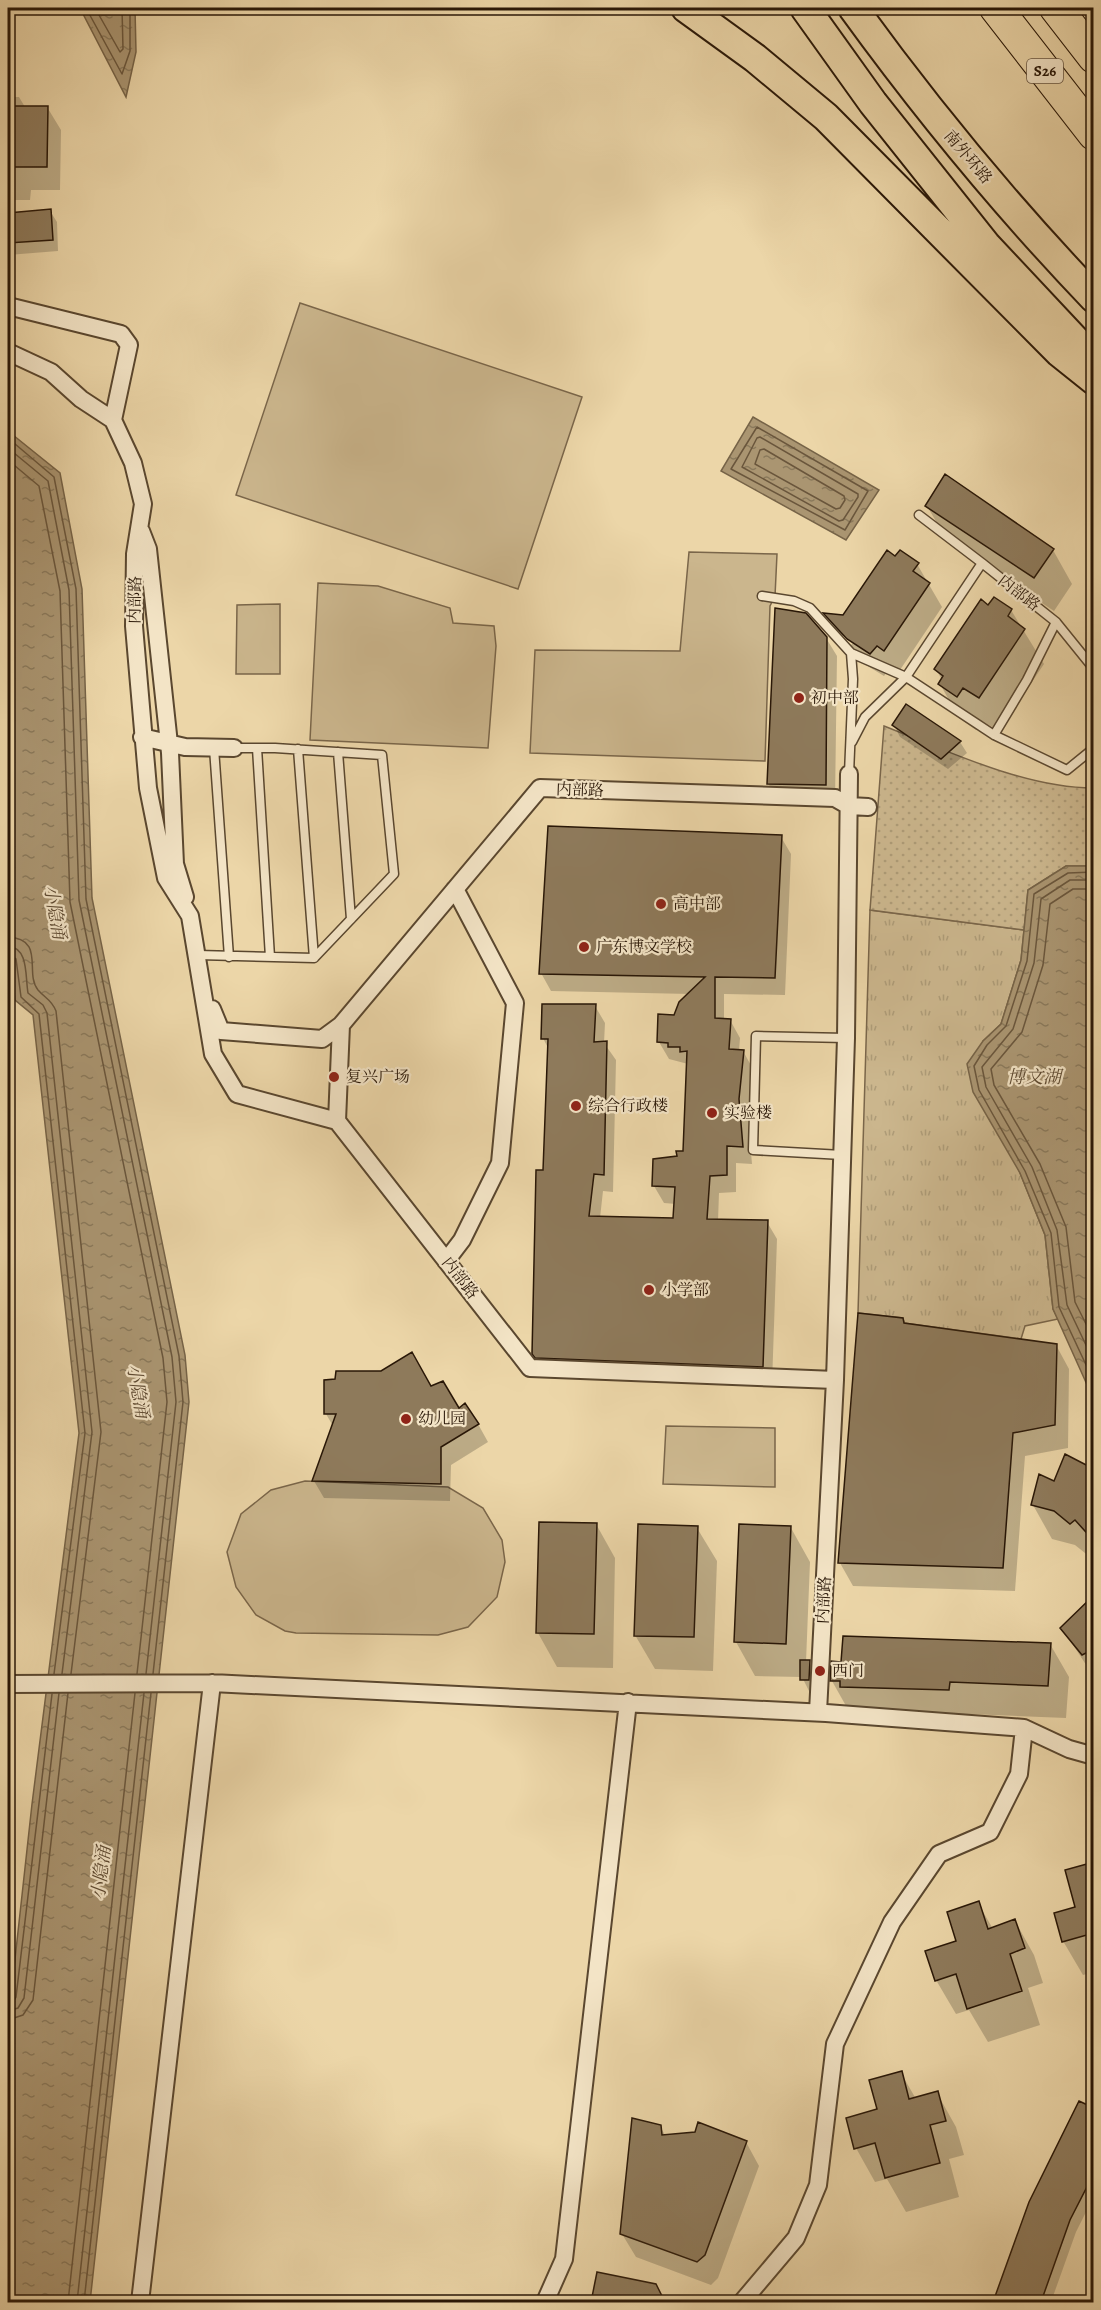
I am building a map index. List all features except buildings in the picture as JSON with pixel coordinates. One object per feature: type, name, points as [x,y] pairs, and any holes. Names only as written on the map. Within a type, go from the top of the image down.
[{"type":"highway","points":[[686,8],[755,58],[826,117],[1059,352],[1094,380]]},
{"type":"highway","points":[[783,8],[873,103]]},
{"type":"highway","points":[[805,8],[873,103],[986,245],[1094,359]]},
{"type":"highway","name":"南外环路","points":[[853,8],[915,92],[999,195],[1094,298]]},
{"type":"highway","name":"S26","points":[[996,8],[1094,134]]},
{"type":"highway","points":[[1056,8],[1094,57]]},
{"type":"street","points":[[8,309],[12,307],[121,333],[129,345],[113,420],[81,399],[51,372],[8,352]]},
{"type":"street","name":"内部路","points":[[113,420],[133,463],[143,504],[135,554],[134,626],[142,736],[166,878],[190,916]]},
{"type":"street","name":"内部路","points":[[140,528],[148,549],[170,744],[175,864],[190,916],[198,955],[213,1054],[237,1094],[337,1121],[530,1368],[836,1380]]},
{"type":"street","points":[[142,736],[170,744],[234,748]]},
{"type":"street","points":[[849,774],[849,806]]},
{"type":"street","name":"内部路","points":[[202,985],[221,1031],[322,1039],[341,1025],[540,788],[836,798],[849,806],[868,807]]},
{"type":"street","name":"内部路","points":[[818,1712],[836,1380],[846,1038],[849,806]]},
{"type":"street","points":[[446,1261],[462,1240],[500,1163],[514,1003],[455,889]]},
{"type":"street","points":[[337,1121],[341,1025]]},
{"type":"street","points":[[140,2302],[203,1683]]},
{"type":"street","points":[[8,1684],[203,1683],[818,1712],[1024,1728],[1069,1749],[1094,1756]]},
{"type":"street","points":[[545,2302],[564,2259],[628,1702]]},
{"type":"street","points":[[742,2302],[795,2238],[818,2185],[835,2044],[892,1922],[939,1854],[990,1832],[1019,1774],[1024,1728]]},
{"type":"lane","name":"内部路","points":[[919,515],[1056,622],[1094,669]]},
{"type":"lane","name":"内部路","points":[[850,744],[865,717],[906,677],[982,563]]},
{"type":"lane","points":[[762,596],[794,601],[810,608],[850,653],[906,677],[994,735],[1067,770],[1094,748]]},
{"type":"lane","name":"内部路","points":[[994,735],[1028,680],[1056,622]]},
{"type":"lane","points":[[849,774],[854,679],[850,653]]},
{"type":"lane","points":[[214,748],[229,957]]},
{"type":"lane","points":[[198,955],[314,957],[394,874],[382,755],[298,749],[234,748]]},
{"type":"lane","points":[[257,748],[270,957]]},
{"type":"lane","points":[[298,749],[314,957]]},
{"type":"lane","points":[[338,752],[351,919]]},
{"type":"lane","points":[[842,1155],[753,1150],[756,1036],[846,1038]]},
{"type":"green space","points":[[300,303],[582,397],[518,589],[236,495]]},
{"type":"green space","points":[[689,552],[777,554],[775,596],[770,606],[765,761],[530,753],[535,650],[680,651]]},
{"type":"green space","points":[[318,583],[378,586],[450,608],[453,623],[494,626],[496,646],[488,748],[310,740]]},
{"type":"green space","points":[[280,604],[280,674],[236,674],[237,605]]},
{"type":"green space","points":[[884,726],[960,757],[1014,775],[1041,782],[1093,788],[1093,866],[1066,866],[1028,890],[1024,930],[870,910]]},
{"type":"green space","points":[[870,910],[1024,930],[1021,960],[1001,1024],[983,1041],[1020,1173],[1045,1235],[1053,1309],[1058,1319],[1025,1326],[1021,1339],[904,1323],[903,1318],[858,1313]]},
{"type":"green space","points":[[666,1426],[775,1428],[775,1487],[663,1484]]},
{"type":"green space","points":[[305,1481],[448,1487],[483,1508],[502,1540],[505,1562],[497,1597],[468,1627],[438,1635],[296,1633],[285,1631],[256,1615],[236,1587],[227,1552],[241,1514],[271,1490]]},
{"type":"water","points":[[77,8],[135,8],[136,52],[126,97],[83,14]]},
{"type":"water","points":[[753,417],[879,490],[846,540],[721,471]]},
{"type":"water","name":"小隐涌","points":[[8,431],[60,473],[82,589],[92,898],[185,1355],[189,1402],[90,2302],[8,2302],[8,2023],[32,1804],[79,1433],[33,1015],[15,1000],[8,933]]},
{"type":"water","name":"博文湖","points":[[1066,866],[1093,866],[1093,1398],[1053,1309],[1045,1235],[1020,1173],[973,1092],[967,1064],[983,1041],[1001,1024],[1021,960],[1028,890]]},
{"type":"place","name":"初中部","points":[[799,698]]},
{"type":"place","name":"高中部","points":[[661,904]]},
{"type":"place","name":"广东博文学校","points":[[584,947]]},
{"type":"place","name":"复兴广场","points":[[334,1077]]},
{"type":"place","name":"综合行政楼","points":[[576,1106]]},
{"type":"place","name":"实验楼","points":[[712,1113]]},
{"type":"place","name":"小学部","points":[[649,1290]]},
{"type":"place","name":"幼儿园","points":[[406,1419]]},
{"type":"place","name":"西门","points":[[820,1671]]}]
